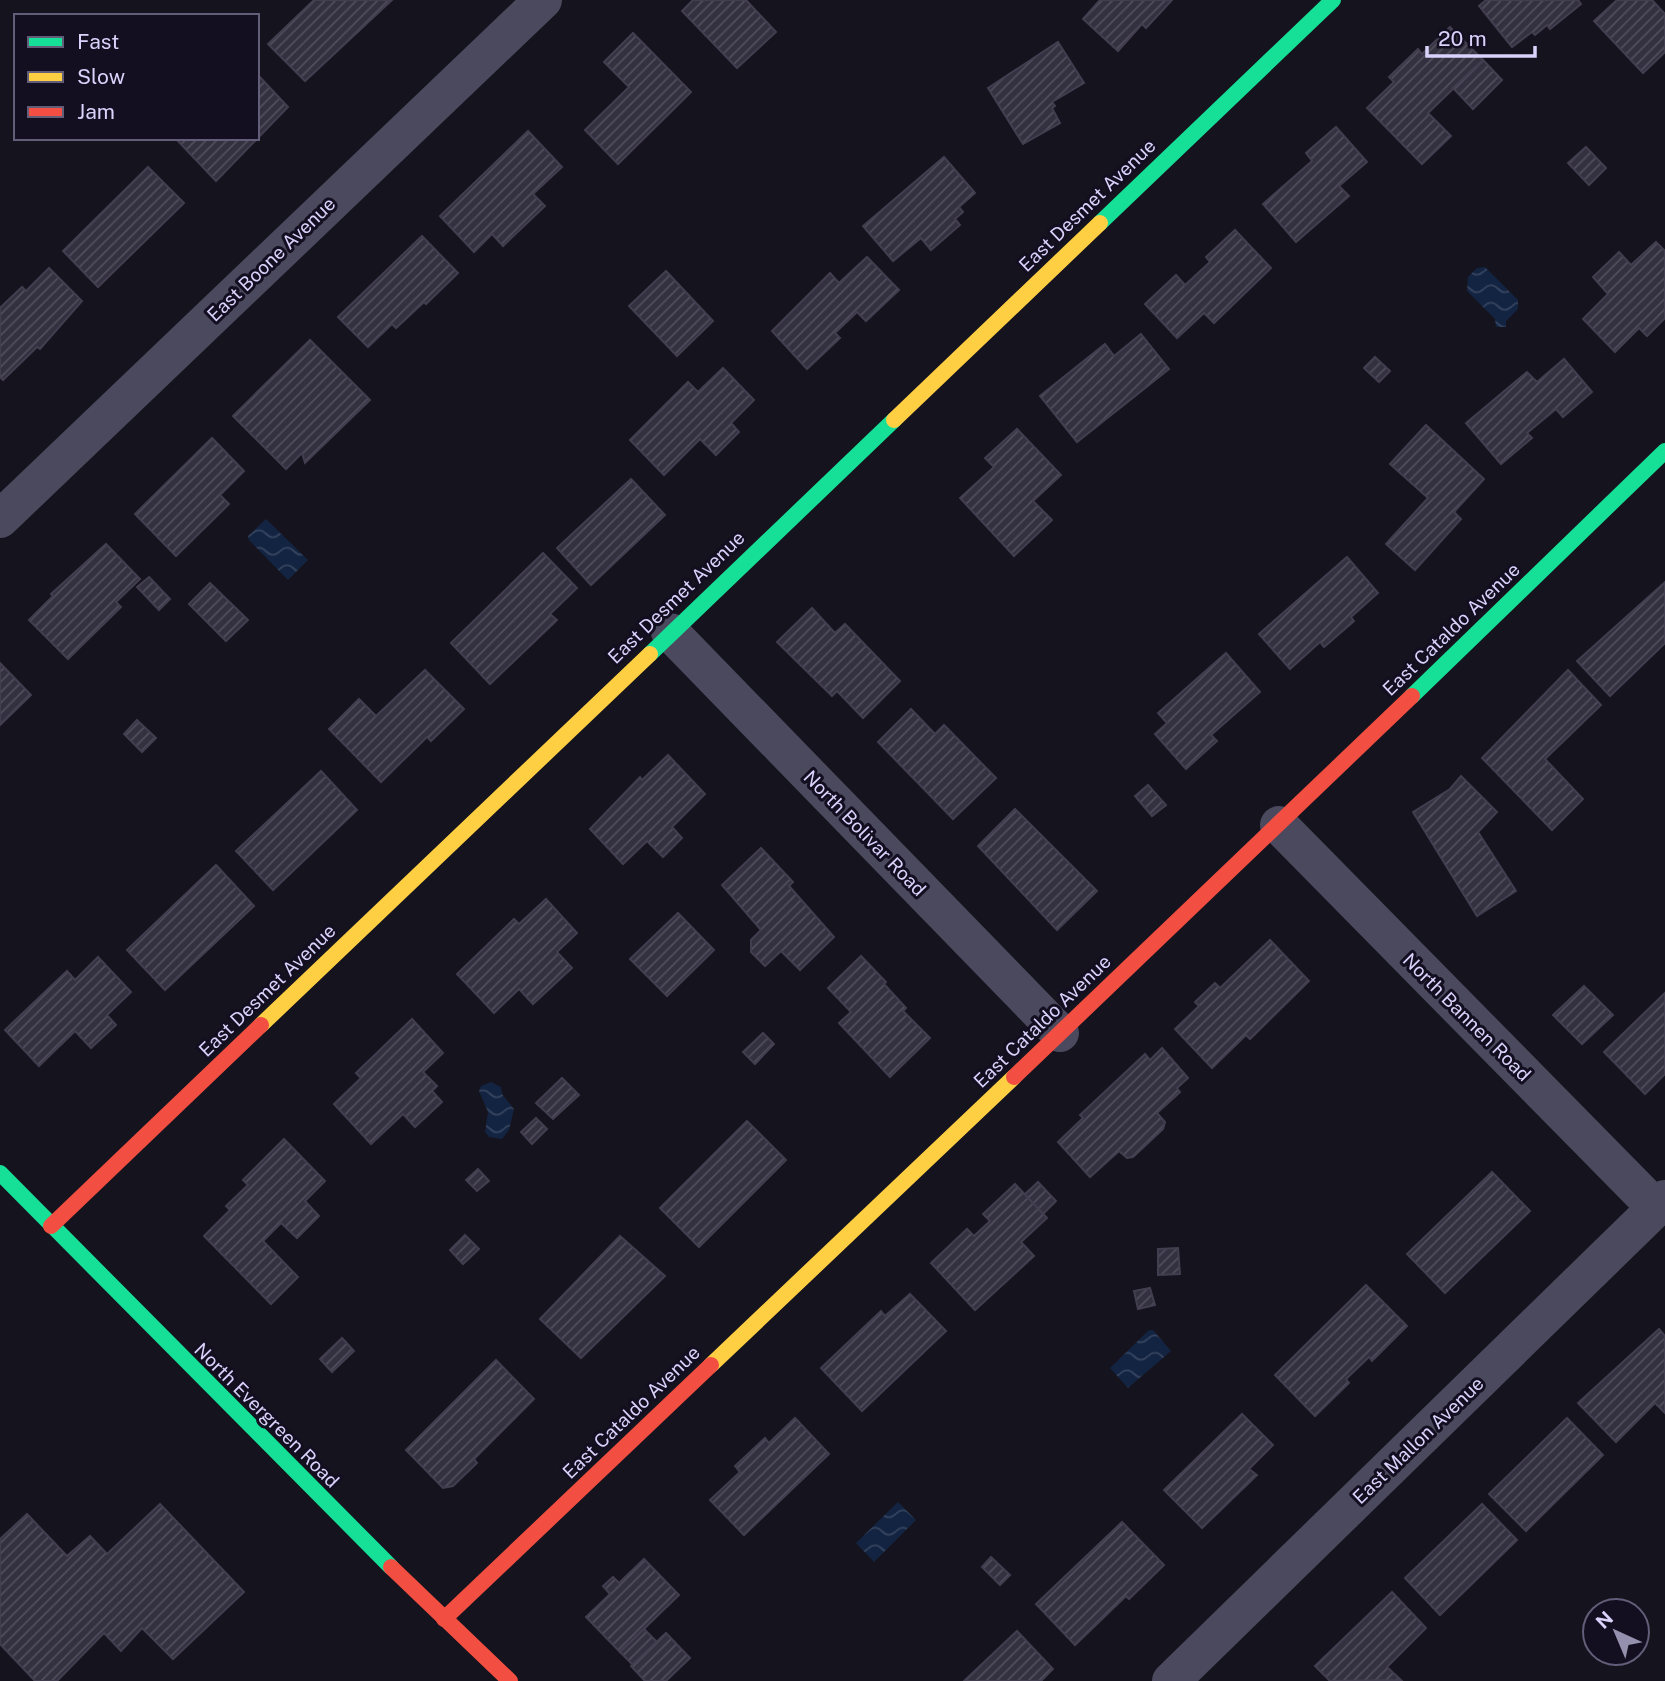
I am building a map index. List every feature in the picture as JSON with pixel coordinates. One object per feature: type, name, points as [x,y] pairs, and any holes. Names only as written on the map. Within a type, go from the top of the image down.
[{"type":"street","name":"East Boone Avenue","points":[[0,519],[543,0]]},
{"type":"street","name":"East Desmet Avenue","points":[[51,1226],[1333,0]]},
{"type":"street","name":"East Cataldo Avenue","points":[[444,1619],[1279,825],[1665,451]]},
{"type":"street","name":"North Bolivar Road","points":[[670,632],[1059,1033]]},
{"type":"street","name":"North Bannen Road","points":[[1279,825],[1660,1204]]},
{"type":"street","name":"North Evergreen Road","points":[[0,1173],[333,1512],[510,1681]]},
{"type":"street","name":"East Mallon Avenue","points":[[1171,1681],[1660,1204]]},
{"type":"water","points":[[1485,267],[1518,300],[1518,309],[1506,321],[1506,327],[1496,327],[1495,319],[1467,291],[1468,277],[1477,268]]},
{"type":"water","points":[[266,519],[308,560],[288,580],[249,540],[248,536]]},
{"type":"water","points":[[491,1082],[501,1087],[502,1094],[514,1109],[509,1130],[502,1139],[489,1137],[485,1132],[488,1112],[479,1091],[481,1086]]},
{"type":"water","points":[[1149,1330],[1153,1330],[1171,1351],[1128,1388],[1110,1368]]},
{"type":"water","points":[[898,1502],[916,1520],[874,1562],[856,1543]]},
{"type":"building","points":[[314,0],[392,0],[305,81],[268,44]]},
{"type":"building","points":[[693,0],[746,0],[776,32],[737,68],[682,11]]},
{"type":"building","points":[[1100,0],[1172,0],[1146,28],[1142,24],[1118,51],[1083,19]]},
{"type":"building","points":[[1486,0],[1578,0],[1581,4],[1550,29],[1547,25],[1535,35],[1532,32],[1512,47],[1479,6]]},
{"type":"building","points":[[1617,0],[1652,0],[1665,14],[1665,52],[1643,73],[1594,21]]},
{"type":"building","points":[[1450,27],[1483,60],[1428,113],[1451,136],[1422,164],[1367,108],[1394,82],[1389,77],[1418,49],[1422,54]]},
{"type":"building","points":[[633,33],[691,92],[618,164],[585,130],[629,87],[604,62]]},
{"type":"building","points":[[1058,42],[1084,83],[1052,102],[1055,106],[1052,108],[1060,123],[1023,144],[988,88]]},
{"type":"building","points":[[1483,60],[1502,80],[1473,109],[1453,88]]},
{"type":"building","points":[[259,76],[288,107],[259,137]]},
{"type":"building","points":[[1336,127],[1367,162],[1339,186],[1349,196],[1296,242],[1263,204],[1312,161],[1306,153]]},
{"type":"building","points":[[528,131],[562,167],[533,194],[545,206],[503,246],[492,234],[474,252],[440,216]]},
{"type":"building","points":[[177,140],[256,140],[216,181]]},
{"type":"building","points":[[1586,147],[1606,168],[1589,185],[1568,163]]},
{"type":"building","points":[[944,157],[975,193],[959,207],[963,212],[955,219],[960,225],[931,250],[921,238],[893,261],[863,226]]},
{"type":"building","points":[[148,167],[184,203],[98,287],[63,251]]},
{"type":"building","points":[[1235,230],[1271,268],[1214,323],[1204,313],[1177,338],[1145,304],[1176,275],[1185,285],[1210,262],[1206,257]]},
{"type":"building","points":[[422,236],[458,273],[426,304],[424,302],[396,328],[392,324],[368,347],[338,317]]},
{"type":"building","points":[[1656,242],[1665,251],[1665,318],[1647,336],[1639,328],[1615,352],[1583,319],[1608,294],[1593,277],[1619,252],[1631,265]]},
{"type":"building","points":[[867,257],[899,290],[866,321],[857,312],[835,333],[840,338],[807,369],[772,331],[830,273],[839,283]]},
{"type":"building","points":[[49,268],[82,301],[40,349],[37,347],[3,380],[0,377],[0,308],[22,287],[26,291]]},
{"type":"building","points":[[666,271],[713,321],[677,356],[629,306]]},
{"type":"building","points":[[1141,334],[1169,369],[1077,442],[1040,396],[1105,344],[1114,356]]},
{"type":"building","points":[[310,340],[370,400],[305,463],[302,453],[286,469],[233,416]]},
{"type":"building","points":[[1375,357],[1390,371],[1379,382],[1364,368]]},
{"type":"building","points":[[1564,359],[1592,392],[1563,417],[1556,409],[1527,433],[1532,438],[1501,464],[1466,423],[1527,372],[1537,382]]},
{"type":"building","points":[[723,368],[754,400],[731,423],[739,432],[716,455],[700,439],[664,475],[630,440],[688,382],[698,392]]},
{"type":"building","points":[[1426,425],[1484,479],[1454,512],[1461,519],[1415,570],[1386,544],[1428,498],[1390,464]]},
{"type":"building","points":[[1017,429],[1061,475],[1033,501],[1052,520],[1014,556],[960,498],[994,467],[985,458]]},
{"type":"building","points":[[212,438],[244,471],[220,495],[229,504],[176,556],[135,514]]},
{"type":"building","points":[[631,479],[665,515],[591,585],[557,548]]},
{"type":"building","points":[[106,544],[140,579],[116,602],[121,607],[68,659],[29,620],[53,596],[51,594]]},
{"type":"building","points":[[543,553],[577,588],[550,614],[557,620],[490,684],[451,643]]},
{"type":"building","points":[[1347,557],[1378,593],[1351,617],[1354,621],[1324,647],[1320,642],[1290,669],[1259,634]]},
{"type":"building","points":[[149,577],[170,599],[159,610],[137,587]]},
{"type":"building","points":[[1665,582],[1665,643],[1610,696],[1577,661]]},
{"type":"building","points":[[210,583],[248,620],[226,641],[189,604]]},
{"type":"building","points":[[812,608],[835,633],[845,624],[900,681],[863,718],[837,691],[832,696],[777,642]]},
{"type":"building","points":[[1226,653],[1260,692],[1211,735],[1217,741],[1186,769],[1155,734],[1167,723],[1158,713]]},
{"type":"building","points":[[0,663],[31,695],[0,725]]},
{"type":"building","points":[[425,670],[464,709],[431,741],[427,737],[381,782],[329,729],[359,699],[376,716]]},
{"type":"building","points":[[1568,670],[1601,705],[1545,759],[1583,799],[1552,830],[1482,758]]},
{"type":"building","points":[[911,709],[935,734],[944,725],[996,778],[953,819],[878,742]]},
{"type":"building","points":[[137,720],[156,738],[142,752],[124,734]]},
{"type":"building","points":[[668,755],[705,794],[672,827],[682,838],[663,857],[647,841],[623,864],[590,829],[640,777],[642,780]]},
{"type":"building","points":[[321,771],[357,810],[273,890],[236,851]]},
{"type":"building","points":[[1461,776],[1497,812],[1478,832],[1516,891],[1477,916],[1413,812],[1450,789]]},
{"type":"building","points":[[1148,785],[1166,805],[1152,816],[1135,796]]},
{"type":"building","points":[[1015,809],[1097,891],[1057,930],[978,846]]},
{"type":"building","points":[[761,848],[793,882],[789,886],[834,937],[800,970],[781,951],[765,966],[751,952],[751,940],[761,930],[722,885]]},
{"type":"building","points":[[216,865],[254,906],[165,990],[127,950]]},
{"type":"building","points":[[546,899],[577,933],[557,952],[572,968],[533,1004],[519,989],[494,1013],[457,974],[514,919],[519,924]]},
{"type":"building","points":[[678,913],[714,950],[667,996],[630,959]]},
{"type":"building","points":[[1270,940],[1309,981],[1250,1039],[1246,1035],[1212,1068],[1175,1029],[1199,1006],[1195,1002],[1215,983],[1220,988]]},
{"type":"building","points":[[861,956],[906,1008],[903,1011],[930,1038],[890,1077],[839,1023],[851,1012],[828,988]]},
{"type":"building","points":[[98,957],[131,992],[107,1015],[116,1025],[91,1048],[75,1031],[39,1066],[5,1030],[67,971],[75,980]]},
{"type":"building","points":[[1584,986],[1613,1015],[1582,1044],[1553,1015]]},
{"type":"building","points":[[1665,993],[1665,1074],[1645,1094],[1604,1052]]},
{"type":"building","points":[[412,1019],[443,1053],[423,1072],[437,1086],[432,1091],[442,1102],[415,1127],[403,1114],[371,1144],[334,1104],[361,1078],[356,1073]]},
{"type":"building","points":[[763,1033],[774,1044],[755,1064],[743,1052]]},
{"type":"building","points":[[1162,1048],[1188,1078],[1177,1088],[1180,1092],[1157,1113],[1165,1122],[1163,1129],[1133,1157],[1127,1158],[1119,1151],[1090,1177],[1058,1142],[1083,1118],[1080,1115],[1145,1054],[1150,1060]]},
{"type":"building","points":[[562,1078],[579,1095],[553,1119],[536,1103]]},
{"type":"building","points":[[536,1118],[547,1129],[532,1144],[521,1132]]},
{"type":"building","points":[[747,1121],[786,1160],[699,1247],[660,1208]]},
{"type":"building","points":[[284,1139],[325,1181],[305,1201],[319,1216],[297,1238],[281,1223],[263,1241],[298,1277],[271,1304],[204,1236],[230,1210],[226,1206],[248,1185],[243,1180]]},
{"type":"building","points":[[478,1169],[489,1181],[477,1191],[466,1180]]},
{"type":"building","points":[[1492,1172],[1530,1211],[1445,1293],[1407,1254]]},
{"type":"building","points":[[1038,1182],[1056,1201],[1043,1214],[1024,1195]]},
{"type":"building","points":[[1015,1184],[1047,1218],[1021,1242],[1034,1256],[975,1310],[931,1263],[967,1229],[974,1236],[990,1221],[983,1214]]},
{"type":"building","points":[[465,1235],[479,1249],[463,1264],[450,1250]]},
{"type":"building","points":[[620,1236],[665,1276],[581,1358],[540,1319]]},
{"type":"building","points":[[1178,1248],[1180,1274],[1158,1275],[1158,1249]]},
{"type":"building","points":[[1366,1285],[1407,1326],[1372,1361],[1369,1357],[1346,1379],[1349,1383],[1315,1416],[1275,1375]]},
{"type":"building","points":[[1150,1288],[1155,1305],[1138,1309],[1134,1291]]},
{"type":"building","points":[[910,1294],[946,1331],[862,1411],[821,1368],[881,1311],[885,1316]]},
{"type":"building","points":[[1659,1329],[1665,1336],[1665,1413],[1655,1403],[1616,1442],[1578,1403]]},
{"type":"building","points":[[342,1338],[354,1351],[332,1372],[320,1359]]},
{"type":"building","points":[[496,1360],[534,1399],[474,1459],[477,1463],[453,1486],[443,1488],[406,1450]]},
{"type":"building","points":[[1242,1414],[1273,1445],[1249,1469],[1257,1475],[1202,1528],[1164,1490]]},
{"type":"building","points":[[795,1418],[829,1454],[744,1535],[710,1500],[740,1472],[735,1466],[765,1438],[769,1443]]},
{"type":"building","points":[[1567,1418],[1603,1455],[1526,1531],[1489,1494]]},
{"type":"building","points":[[160,1504],[244,1592],[173,1659],[142,1628],[121,1651],[104,1633],[57,1681],[35,1681],[0,1644],[0,1539],[27,1514],[67,1556],[90,1536],[107,1554]]},
{"type":"building","points":[[1482,1504],[1517,1540],[1440,1615],[1405,1578]]},
{"type":"building","points":[[1122,1522],[1164,1565],[1129,1599],[1126,1596],[1075,1645],[1036,1604]]},
{"type":"building","points":[[991,1557],[1010,1575],[1000,1585],[982,1567]]},
{"type":"building","points":[[644,1559],[679,1595],[620,1652],[586,1617],[610,1594],[603,1586],[613,1577],[619,1583]]},
{"type":"building","points":[[1392,1592],[1426,1628],[1387,1667],[1401,1680],[1330,1681],[1315,1666]]},
{"type":"building","points":[[644,1629],[657,1642],[633,1665],[620,1652]]},
{"type":"building","points":[[1017,1631],[1053,1669],[1041,1681],[964,1681]]},
{"type":"building","points":[[666,1633],[690,1658],[666,1681],[645,1681],[631,1666]]},
{"type":"traffic: fast","points":[[1100,223],[1333,0]]},
{"type":"traffic: fast","points":[[650,654],[894,420]]},
{"type":"traffic: fast","points":[[1412,696],[1665,451]]},
{"type":"traffic: fast","points":[[0,1173],[391,1567]]},
{"type":"traffic: slow","points":[[894,420],[1100,223]]},
{"type":"traffic: slow","points":[[261,1025],[650,654]]},
{"type":"traffic: slow","points":[[711,1365],[1014,1077]]},
{"type":"traffic: jam","points":[[1014,1077],[1412,696]]},
{"type":"traffic: jam","points":[[51,1226],[261,1025]]},
{"type":"traffic: jam","points":[[444,1619],[711,1365]]},
{"type":"traffic: jam","points":[[391,1567],[510,1681]]}]
